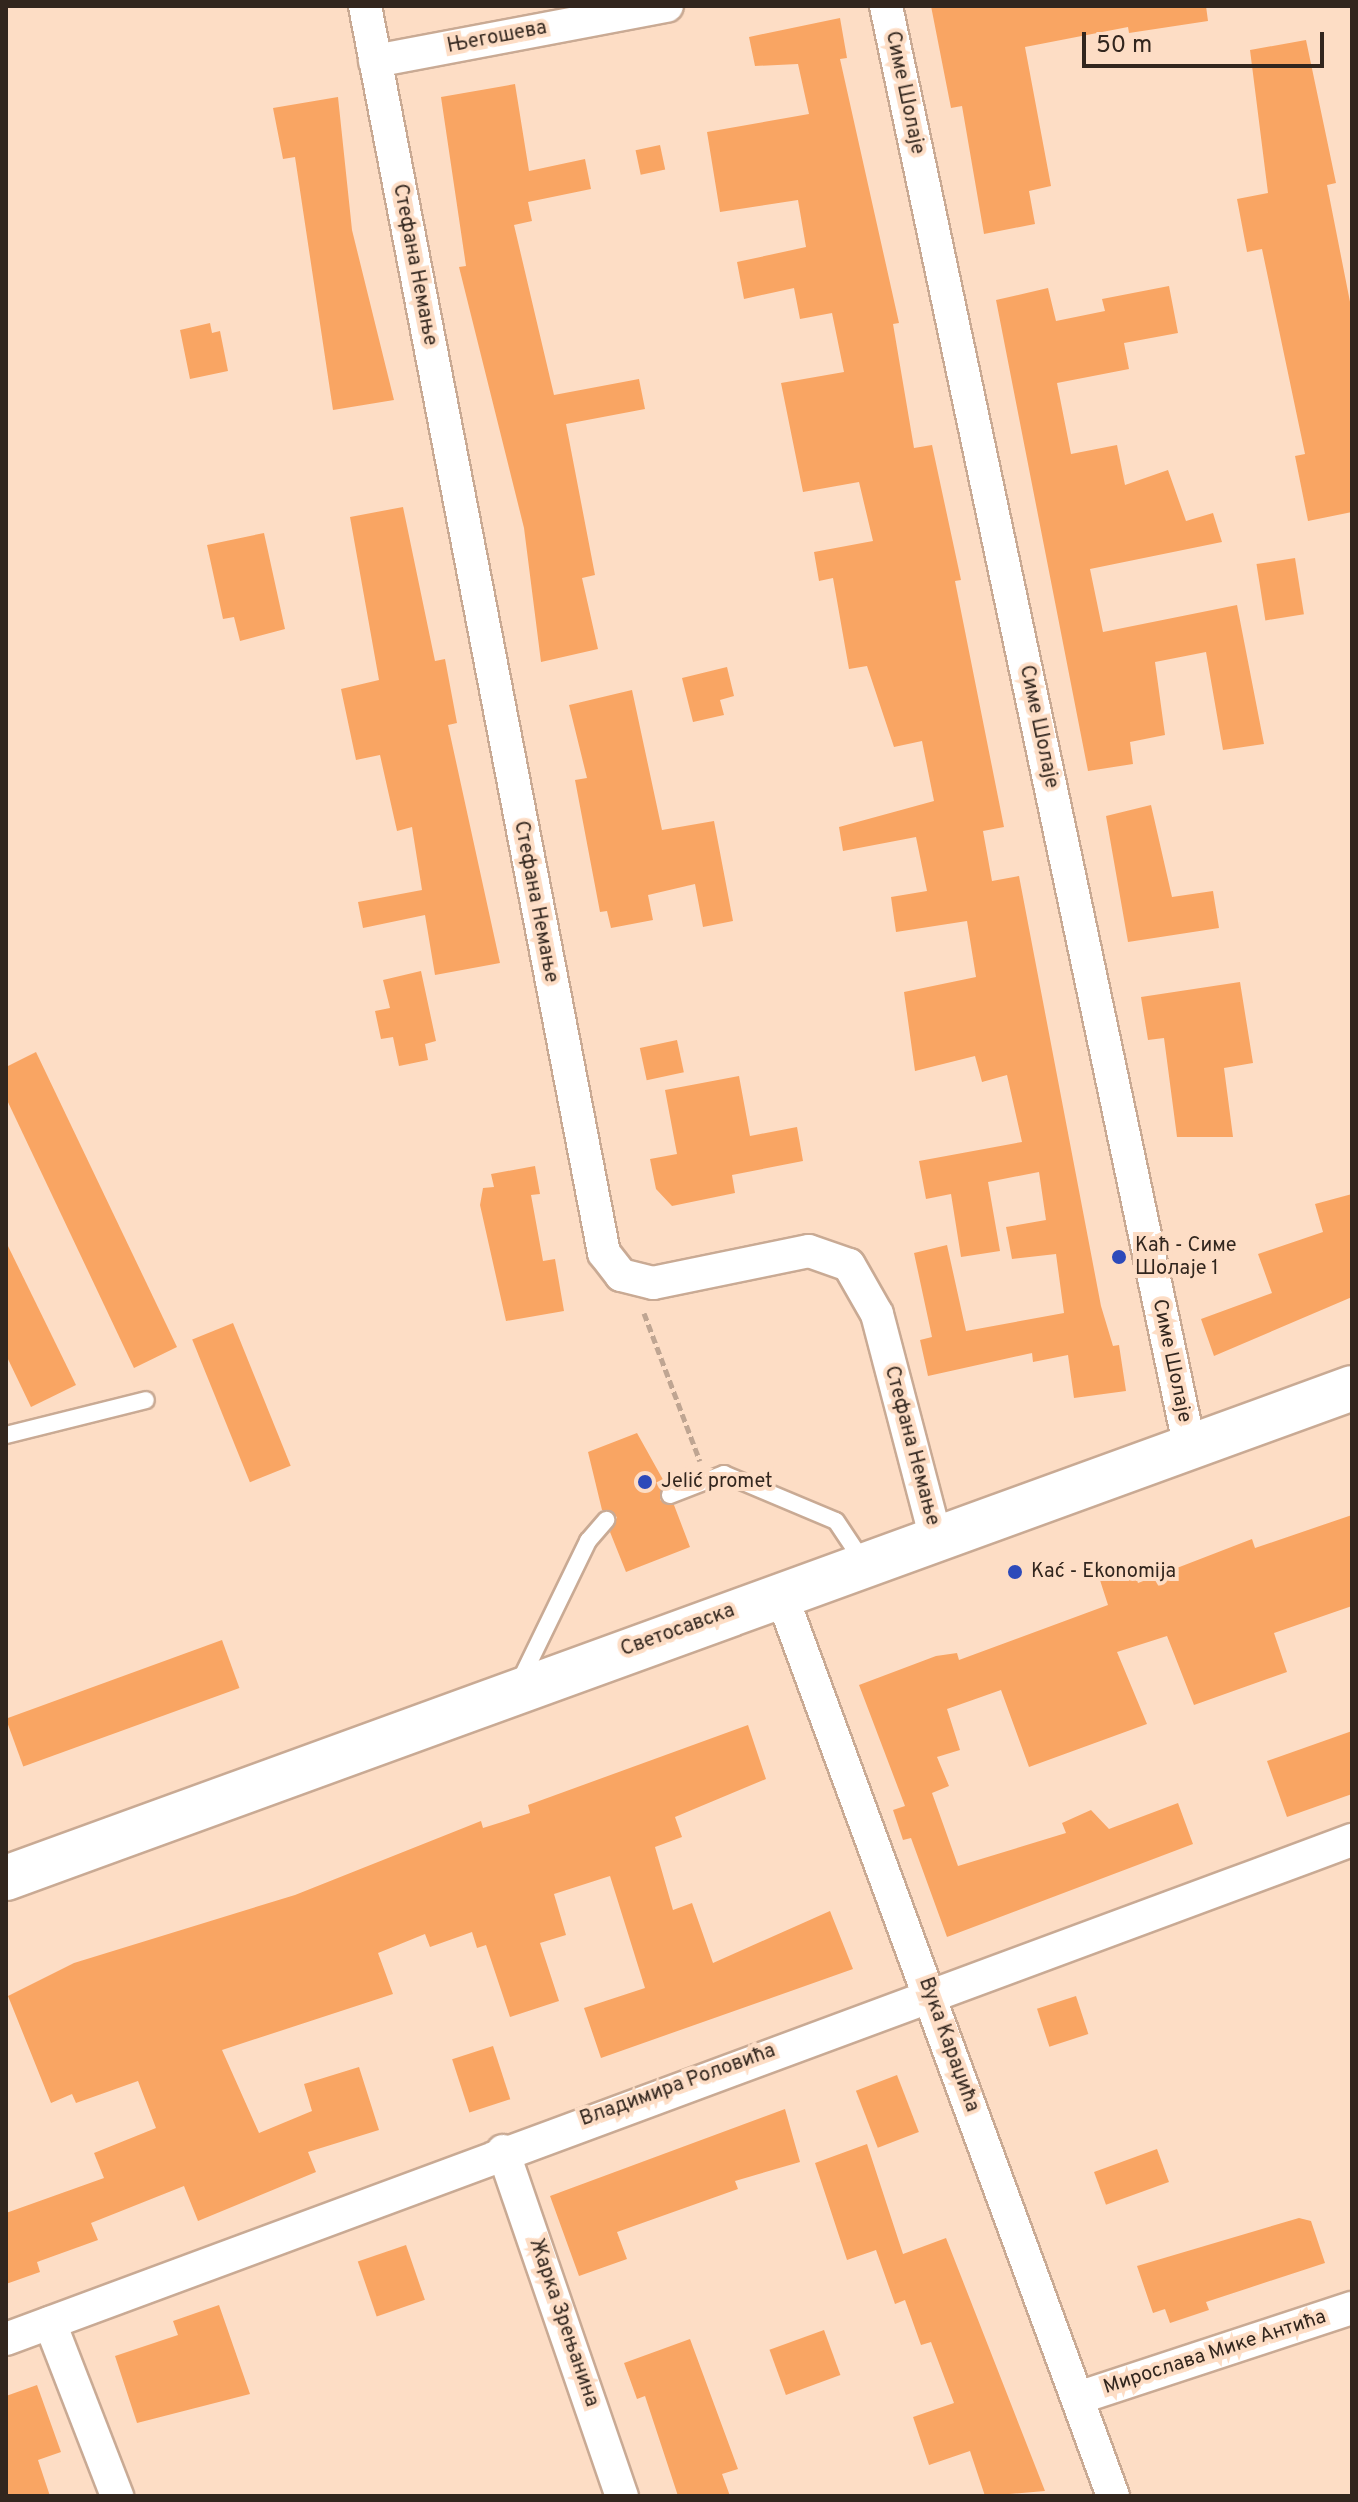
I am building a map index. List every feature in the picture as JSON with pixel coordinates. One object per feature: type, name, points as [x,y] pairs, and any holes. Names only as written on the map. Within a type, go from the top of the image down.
[{"type":"main road","name":"Светосавска","points":[[6,1878],[864,1563],[1352,1388]]},
{"type":"street","name":"Стефана Немање","points":[[365,6],[599,1239],[612,1265],[633,1282],[686,1281],[809,1251],[849,1265],[877,1314],[936,1539]]},
{"type":"street","name":"Његошева","points":[[375,61],[667,6]]},
{"type":"street","name":"Симе Шолаје","points":[[886,6],[1190,1448]]},
{"type":"street","name":"Вука Караџића","points":[[781,1594],[1113,2496]]},
{"type":"street","name":"Владимира Роловића","points":[[6,2339],[929,1992],[1352,1840]]},
{"type":"street","name":"Жарка Зрењанина","points":[[503,2151],[622,2496]]},
{"type":"street","name":"Мирослава Мике Антића","points":[[1078,2398],[1352,2308]]},
{"type":"street","points":[[50,2323],[117,2496]]},
{"type":"lane","points":[[6,1435],[146,1400]]},
{"type":"lane","points":[[670,1495],[724,1474],[836,1521],[864,1563]]},
{"type":"lane","points":[[516,1690],[588,1541],[606,1520]]},
{"type":"path","points":[[633,1282],[708,1480]]},
{"type":"building","points":[[931,6],[1206,6],[1208,21],[1129,33],[1128,27],[1025,47],[1051,186],[1029,191],[1035,224],[984,234],[962,106],[951,108]]},
{"type":"building","points":[[840,18],[847,58],[840,59],[899,323],[893,324],[914,448],[932,445],[961,580],[955,581],[1004,827],[983,831],[992,881],[1019,876],[1101,1306],[1113,1346],[1119,1345],[1126,1391],[1074,1398],[1068,1355],[1033,1362],[1032,1353],[928,1376],[920,1340],[932,1337],[914,1253],[947,1245],[966,1331],[1064,1313],[1056,1254],[1012,1259],[1006,1227],[1046,1220],[1039,1172],[988,1182],[1000,1251],[961,1257],[951,1194],[926,1199],[919,1161],[1022,1142],[1007,1075],[982,1082],[975,1056],[915,1071],[904,992],[976,977],[967,921],[896,932],[891,897],[927,891],[916,837],[843,851],[839,827],[934,801],[922,741],[894,747],[867,666],[849,669],[833,578],[819,581],[814,552],[873,541],[859,482],[803,492],[781,383],[844,372],[832,313],[800,319],[794,288],[744,299],[737,262],[806,247],[798,200],[720,212],[707,132],[809,114],[798,64],[755,66],[749,37]]},
{"type":"building","points":[[1306,40],[1336,183],[1327,185],[1352,312],[1352,512],[1308,521],[1295,456],[1305,454],[1262,249],[1247,252],[1237,199],[1268,193],[1250,50]]},
{"type":"building","points":[[515,84],[529,171],[585,159],[591,189],[528,202],[532,221],[514,225],[554,395],[639,379],[645,409],[566,424],[595,575],[582,578],[598,649],[541,662],[524,528],[459,267],[466,266],[441,97]]},
{"type":"building","points":[[338,97],[352,230],[394,400],[333,410],[295,157],[283,159],[273,108]]},
{"type":"building","points":[[660,145],[665,169],[641,175],[636,150]]},
{"type":"building","points":[[1169,286],[1178,333],[1124,343],[1129,369],[1057,383],[1071,454],[1117,445],[1125,485],[1168,470],[1186,521],[1213,513],[1222,542],[1090,569],[1103,632],[1237,605],[1264,744],[1223,750],[1206,652],[1155,662],[1165,735],[1130,742],[1133,764],[1088,771],[996,300],[1048,288],[1056,321],[1105,311],[1102,299]]},
{"type":"building","points":[[210,323],[212,333],[220,331],[228,371],[190,379],[180,330]]},
{"type":"building","points":[[403,507],[435,661],[445,659],[457,723],[448,725],[500,963],[435,975],[425,915],[363,928],[358,902],[422,890],[412,827],[397,831],[380,755],[356,760],[341,689],[379,680],[350,517]]},
{"type":"building","points":[[264,533],[285,629],[240,641],[234,617],[223,619],[207,545]]},
{"type":"building","points":[[1295,558],[1304,614],[1265,620],[1256,564]]},
{"type":"building","points":[[727,667],[734,696],[720,700],[724,715],[693,722],[682,678]]},
{"type":"building","points":[[632,690],[662,830],[714,821],[733,921],[703,927],[695,884],[648,895],[653,920],[611,928],[607,911],[600,912],[575,780],[587,778],[569,705]]},
{"type":"building","points":[[1151,805],[1172,897],[1213,891],[1219,928],[1128,942],[1106,816]]},
{"type":"building","points":[[421,971],[436,1041],[425,1044],[428,1060],[399,1066],[393,1037],[381,1039],[375,1011],[390,1008],[383,980]]},
{"type":"building","points":[[1240,982],[1253,1063],[1224,1068],[1233,1137],[1177,1137],[1164,1038],[1148,1040],[1141,997]]},
{"type":"building","points":[[677,1040],[684,1072],[647,1080],[640,1048]]},
{"type":"building","points":[[36,1052],[177,1347],[134,1368],[6,1098],[6,1067]]},
{"type":"building","points":[[739,1076],[750,1136],[797,1127],[803,1161],[732,1175],[735,1193],[672,1206],[656,1189],[650,1159],[677,1154],[665,1090]]},
{"type":"building","points":[[535,1166],[540,1194],[531,1195],[543,1261],[555,1259],[564,1311],[506,1321],[480,1205],[483,1188],[494,1187],[491,1174]]},
{"type":"building","points":[[1352,1194],[1352,1297],[1214,1356],[1201,1319],[1272,1293],[1258,1254],[1323,1232],[1315,1204]]},
{"type":"building","points":[[6,1242],[76,1385],[31,1407],[6,1355]]},
{"type":"building","points":[[233,1323],[291,1466],[250,1482],[192,1339]]},
{"type":"building","points":[[637,1433],[666,1485],[660,1500],[674,1505],[690,1547],[626,1572],[610,1532],[617,1517],[602,1510],[588,1452]]},
{"type":"building","points":[[1352,1515],[1352,1606],[1274,1633],[1287,1672],[1194,1705],[1167,1636],[1117,1652],[1147,1724],[1029,1767],[1001,1690],[947,1709],[960,1750],[937,1757],[949,1786],[932,1793],[958,1866],[1066,1833],[1062,1823],[1091,1810],[1109,1829],[1178,1803],[1193,1844],[947,1937],[911,1838],[903,1840],[893,1810],[905,1806],[859,1685],[936,1656],[957,1653],[959,1660],[1108,1605],[1099,1577],[1132,1566],[1138,1583],[1252,1539],[1255,1548]]},
{"type":"building","points":[[222,1640],[239,1688],[23,1767],[6,1719]]},
{"type":"building","points":[[748,1725],[766,1779],[675,1817],[682,1837],[655,1847],[673,1910],[692,1903],[713,1963],[830,1911],[853,1969],[601,2058],[584,2008],[645,1988],[610,1876],[554,1894],[566,1935],[540,1943],[559,2001],[510,2017],[486,1945],[477,1948],[472,1932],[430,1947],[425,1934],[378,1953],[393,1994],[222,2050],[259,2133],[312,2111],[304,2084],[359,2067],[379,2130],[308,2152],[316,2172],[198,2221],[184,2186],[91,2223],[98,2240],[37,2262],[40,2272],[6,2284],[6,2213],[104,2178],[94,2153],[156,2128],[138,2081],[76,2103],[72,2094],[51,2103],[8,1996],[74,1963],[295,1895],[481,1821],[483,1828],[530,1813],[528,1805]]},
{"type":"building","points":[[1352,1731],[1352,1794],[1287,1817],[1267,1761]]},
{"type":"building","points":[[1076,1996],[1088,2034],[1049,2047],[1037,2009]]},
{"type":"building","points":[[493,2046],[510,2099],[469,2113],[452,2059]]},
{"type":"building","points":[[897,2075],[919,2132],[878,2148],[856,2091]]},
{"type":"building","points":[[785,2109],[800,2162],[735,2181],[738,2189],[617,2232],[627,2259],[579,2276],[550,2196]]},
{"type":"building","points":[[867,2144],[903,2254],[946,2238],[1045,2491],[985,2496],[970,2451],[929,2465],[913,2417],[954,2403],[931,2342],[921,2345],[905,2300],[895,2304],[876,2250],[847,2260],[815,2163]]},
{"type":"building","points":[[1157,2149],[1169,2182],[1106,2205],[1094,2172]]},
{"type":"building","points":[[1299,2218],[1311,2221],[1325,2263],[1206,2302],[1209,2310],[1170,2323],[1165,2309],[1153,2313],[1137,2266]]},
{"type":"building","points":[[406,2245],[425,2300],[377,2316],[358,2262]]},
{"type":"building","points":[[219,2305],[250,2394],[137,2423],[115,2356],[178,2335],[173,2321]]},
{"type":"building","points":[[824,2330],[840,2375],[786,2395],[769,2350]]},
{"type":"building","points":[[690,2339],[738,2469],[722,2474],[730,2496],[678,2496],[645,2396],[637,2399],[624,2363]]},
{"type":"building","points":[[37,2385],[61,2452],[38,2460],[50,2496],[6,2496],[6,2396]]},
{"type":"place","name":"Каћ - Симе Шолаје 1","points":[[1119,1257]]},
{"type":"place","name":"Jelić promet","points":[[645,1482]]},
{"type":"place","name":"Kać - Ekonomija","points":[[1015,1572]]}]
